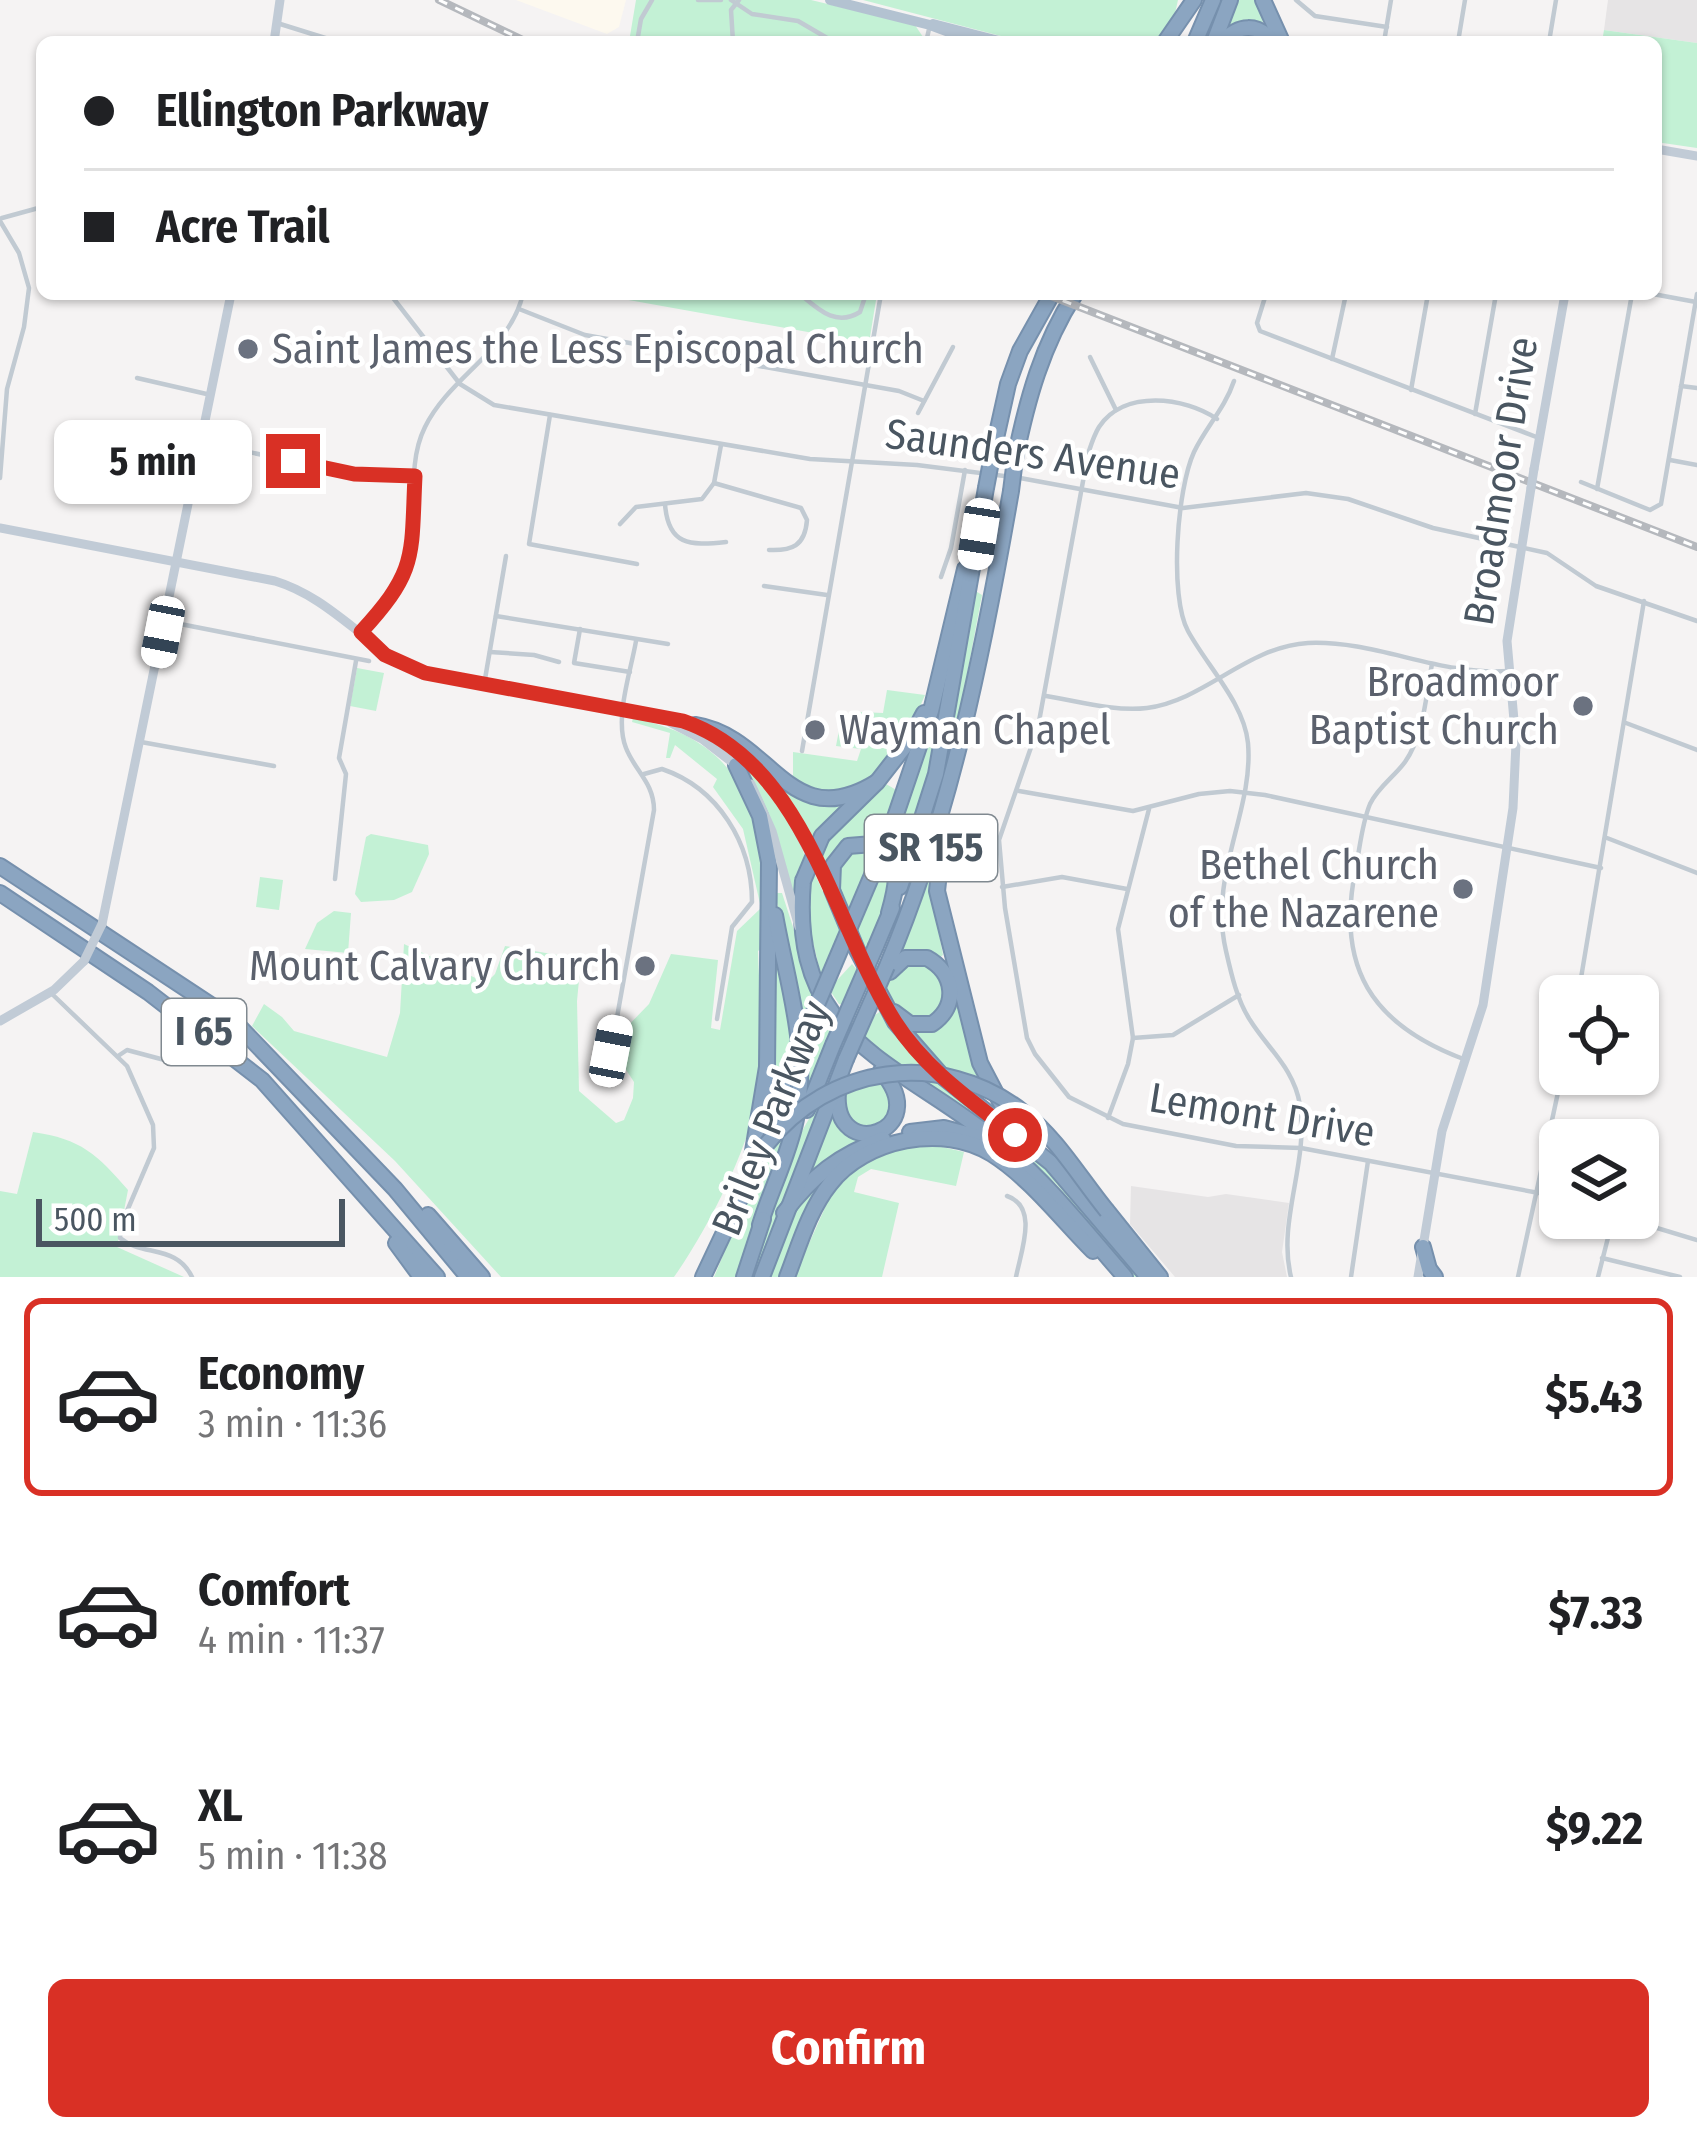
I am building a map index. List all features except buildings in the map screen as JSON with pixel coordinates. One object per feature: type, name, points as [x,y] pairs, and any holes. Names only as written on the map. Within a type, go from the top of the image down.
[{"type":"highway","points":[[1170,36],[1194,0]]},
{"type":"highway","points":[[1198,36],[1213,0]]},
{"type":"highway","points":[[1221,36],[1231,0]]},
{"type":"highway","points":[[1263,0],[1279,36]]},
{"type":"highway","points":[[1227,36],[1248,27],[1267,36]]},
{"type":"highway","points":[[739,1198],[752,1157],[889,835],[935,692],[1008,384],[1049,300]]},
{"type":"highway","points":[[1071,300],[1033,379],[939,853],[937,891],[987,1081],[1003,1107],[1148,1277]]},
{"type":"highway","name":"Briley Parkway","points":[[744,1277],[760,1225],[889,914],[936,774],[983,488]]},
{"type":"highway","points":[[844,1064],[837,1101],[843,1122],[862,1134],[886,1129],[897,1110],[895,1092],[826,1004],[812,973],[803,923],[803,881],[822,836],[877,782],[909,741],[935,692]]},
{"type":"highway","points":[[695,725],[730,738],[808,796],[838,800],[877,782]]},
{"type":"highway","name":"SR 155","points":[[888,970],[926,865],[965,726]]},
{"type":"highway","points":[[736,765],[760,816],[794,1000],[801,1070],[790,1143],[760,1225]]},
{"type":"highway","points":[[889,914],[896,887],[895,865],[885,851],[865,843],[848,846],[832,865],[832,890],[895,1022],[925,1060],[1051,1162]]},
{"type":"highway","name":"I 65","points":[[0,866],[232,1019],[395,1189],[468,1277]]},
{"type":"highway","points":[[752,1157],[767,1067],[768,874]]},
{"type":"highway","name":"I 65","points":[[0,893],[220,1043],[262,1080],[437,1277]]},
{"type":"highway","points":[[905,958],[927,958],[945,972],[950,1001],[940,1018],[923,1026],[902,1019],[879,995],[888,970],[905,958]]},
{"type":"highway","name":"Briley Parkway","points":[[762,1277],[844,1064],[879,995]]},
{"type":"highway","points":[[854,1040],[889,1070],[1009,1151],[1069,1208],[1123,1277]]},
{"type":"highway","points":[[263,1050],[382,1162],[482,1277]]},
{"type":"highway","points":[[703,1277],[766,1145],[802,1107],[843,1084],[907,1071],[954,1077],[1025,1113],[1160,1277]]},
{"type":"highway","points":[[784,1214],[816,1174],[835,1160],[889,1136],[944,1128],[967,1132],[1009,1151]]},
{"type":"highway","points":[[787,1277],[818,1202],[845,1168],[889,1145],[939,1139],[989,1152],[1123,1277]]},
{"type":"highway","points":[[336,1162],[422,1277]]},
{"type":"highway","points":[[1423,1247],[1436,1277]]},
{"type":"main road","points":[[275,36],[280,0]]},
{"type":"main road","points":[[830,0],[958,36]]},
{"type":"main road","points":[[930,25],[943,24],[981,36]]},
{"type":"main road","points":[[934,36],[949,33]]},
{"type":"main road","points":[[1662,152],[1697,156]]},
{"type":"main road","points":[[0,1021],[51,992],[84,961],[102,924],[230,300]]},
{"type":"main road","name":"Broadmoor Drive","points":[[1414,1277],[1447,1113],[1484,1005],[1516,762],[1507,633],[1563,300]]},
{"type":"main road","points":[[0,528],[303,590],[385,655],[425,673],[695,725],[729,743],[764,774],[789,811],[840,913]]},
{"type":"main road","points":[[649,715],[702,739],[736,765],[764,807],[812,973]]},
{"type":"main road","name":"Broadmoor Drive","points":[[1414,1277],[1429,1183],[1435,1173]]},
{"type":"street","points":[[638,36],[652,0]]},
{"type":"street","points":[[698,0],[721,0]]},
{"type":"street","points":[[1296,0],[1315,16],[1387,27]]},
{"type":"street","points":[[1385,36],[1391,0]]},
{"type":"street","points":[[1460,36],[1465,0]]},
{"type":"street","points":[[1550,36],[1556,0]]},
{"type":"street","points":[[732,36],[735,1],[757,15],[798,21],[824,36]]},
{"type":"street","points":[[277,23],[319,36]]},
{"type":"street","points":[[929,36],[930,25]]},
{"type":"street","points":[[0,478],[3,402],[29,288],[19,253],[0,220],[36,209]]},
{"type":"street","points":[[1580,482],[1650,510],[1663,498],[1696,298],[1662,295]]},
{"type":"street","name":"Saunders Avenue","points":[[395,300],[460,384],[494,406],[810,458],[964,470],[1183,508],[1288,495],[1348,499],[1433,528],[1547,553],[1596,586],[1697,621]]},
{"type":"street","points":[[361,632],[400,587],[410,564],[416,454],[426,425],[502,339],[522,300]]},
{"type":"street","points":[[809,300],[838,319],[860,312],[864,300]]},
{"type":"street","points":[[802,751],[880,300]]},
{"type":"street","points":[[1265,300],[1258,328],[1539,438]]},
{"type":"street","points":[[1332,360],[1345,300]]},
{"type":"street","points":[[1412,390],[1427,300]]},
{"type":"street","points":[[1475,414],[1495,300]]},
{"type":"street","points":[[1598,489],[1631,300]]},
{"type":"street","points":[[519,310],[585,335],[867,385],[924,400]]},
{"type":"street","points":[[918,413],[953,347]]},
{"type":"street","points":[[1090,357],[1116,410],[1169,401],[1189,404],[1217,418]]},
{"type":"street","points":[[137,378],[211,394]]},
{"type":"street","points":[[1234,381],[1194,452],[1175,567],[1177,599],[1189,634],[1248,740],[1222,901],[1224,945],[1247,1016],[1279,1055],[1297,1090],[1301,1148],[1286,1250],[1291,1277]]},
{"type":"street","points":[[1682,386],[1697,388]]},
{"type":"street","name":"Lemont Drive","points":[[1116,410],[1097,429],[1081,490],[1034,743],[999,840],[1027,1038],[1035,1054],[1069,1097],[1108,1118],[1154,1132],[1236,1146],[1301,1148],[1538,1191]]},
{"type":"street","points":[[550,415],[529,544],[638,564]]},
{"type":"street","points":[[201,442],[354,474],[415,476]]},
{"type":"street","points":[[620,524],[636,507],[702,499],[714,483],[721,445]]},
{"type":"street","points":[[1670,460],[1697,465]]},
{"type":"street","points":[[941,578],[964,470]]},
{"type":"street","points":[[714,483],[801,508],[807,520],[801,543],[793,549],[769,550]]},
{"type":"street","points":[[665,504],[672,535],[690,541],[726,542]]},
{"type":"street","points":[[484,685],[506,556]]},
{"type":"street","points":[[764,586],[827,595]]},
{"type":"street","points":[[1582,975],[1644,601]]},
{"type":"street","points":[[496,616],[668,644]]},
{"type":"street","points":[[165,621],[369,661]]},
{"type":"street","points":[[580,629],[574,663],[631,673]]},
{"type":"street","points":[[611,1051],[654,810],[644,774],[625,746],[625,710],[636,641]]},
{"type":"street","points":[[1044,696],[1146,708],[1174,701],[1258,655],[1314,643],[1361,647],[1470,671],[1508,671]]},
{"type":"street","points":[[490,652],[559,662]]},
{"type":"street","points":[[335,879],[346,774],[339,758],[356,661]]},
{"type":"street","points":[[1432,664],[1412,749],[1377,792],[1366,818],[1348,926],[1356,965],[1379,1008],[1424,1043],[1466,1060]]},
{"type":"street","points":[[1626,723],[1697,750]]},
{"type":"street","points":[[141,742],[274,766]]},
{"type":"street","points":[[644,774],[662,769],[709,794],[724,812],[745,860],[752,902],[732,927],[717,1019]]},
{"type":"street","points":[[1016,790],[1117,810],[1149,808],[1199,794],[1243,792],[1601,868]]},
{"type":"street","points":[[1108,1118],[1128,1064],[1132,1038],[1118,942],[1149,808]]},
{"type":"street","points":[[1607,838],[1697,873]]},
{"type":"street","points":[[1002,886],[1062,878],[1127,889]]},
{"type":"street","points":[[51,992],[130,1072],[156,1141],[119,1237],[128,1245],[177,1258],[192,1277]]},
{"type":"street","points":[[1132,1038],[1173,1035],[1239,995]]},
{"type":"street","points":[[118,1056],[127,1051],[172,1062]]},
{"type":"street","points":[[1518,1277],[1558,1095]]},
{"type":"street","points":[[1351,1277],[1368,1161]]},
{"type":"street","points":[[1007,1196],[1019,1201],[1025,1212],[1016,1277]]},
{"type":"street","points":[[1659,1229],[1697,1240]]},
{"type":"street","points":[[1598,1277],[1607,1239]]},
{"type":"street","points":[[1603,1258],[1681,1277]]},
{"type":"street","points":[[1641,1277],[1643,1268]]},
{"type":"shaded area","points":[[516,0],[626,0],[619,27],[607,34]]},
{"type":"shaded area","points":[[1608,0],[1697,0],[1697,43],[1604,30]]},
{"type":"shaded area","points":[[1131,1186],[1289,1203],[1282,1252],[1287,1277],[1175,1277],[1130,1224]]},
{"type":"green space","points":[[636,0],[811,0],[915,25],[922,36],[630,36]]},
{"type":"green space","points":[[863,0],[1178,0],[1174,18],[1160,36],[1001,36]]},
{"type":"green space","points":[[1234,0],[1257,0],[1263,22],[1245,22],[1223,33]]},
{"type":"green space","points":[[1604,30],[1647,36],[1603,36]]},
{"type":"green space","points":[[1662,38],[1697,43],[1697,148],[1662,143]]},
{"type":"green space","points":[[629,300],[876,300],[869,343]]},
{"type":"green space","points":[[974,590],[982,595],[948,775],[918,868],[914,866]]},
{"type":"green space","points":[[357,668],[384,673],[376,711],[350,706]]},
{"type":"green space","points":[[887,690],[925,695],[904,741],[870,784],[841,796],[793,784],[793,752],[857,761],[861,749],[836,746],[840,725],[861,712],[883,713]]},
{"type":"green space","points":[[938,702],[944,704],[930,774],[900,876],[886,849],[924,755]]},
{"type":"green space","points":[[633,718],[676,731],[708,750],[732,773],[747,801],[757,833],[764,906],[764,946],[758,951],[762,1049],[756,1105],[728,1183],[674,1277],[501,1277],[395,1161],[252,1026],[264,1004],[294,1031],[387,1057],[400,1013],[404,944],[486,983],[495,974],[505,946],[581,959],[579,1091],[616,1123],[624,1120],[634,1082],[619,1059],[621,1033],[649,1004],[671,954],[718,960],[711,1028],[720,1030],[737,931],[761,908],[743,829],[713,787],[717,779],[675,745],[666,758],[670,733],[632,722]]},
{"type":"green space","points":[[709,738],[753,771],[790,819],[805,860],[797,911],[766,808]]},
{"type":"green space","points":[[771,777],[808,802],[842,807],[811,846],[790,805]]},
{"type":"green space","points":[[886,784],[898,791],[879,844],[860,841],[826,876],[816,856],[821,845]]},
{"type":"green space","points":[[371,834],[428,845],[429,854],[412,892],[394,900],[361,902],[355,894],[366,837]]},
{"type":"green space","points":[[877,850],[848,918],[836,884],[840,860],[846,852]]},
{"type":"green space","points":[[884,855],[890,889],[864,950],[853,928]]},
{"type":"green space","points":[[933,860],[934,906],[943,955],[936,960],[898,956]]},
{"type":"green space","points":[[811,866],[842,932],[822,979],[805,910]]},
{"type":"green space","points":[[260,877],[283,880],[279,910],[256,907]]},
{"type":"green space","points":[[775,893],[782,893],[815,995],[802,1020]]},
{"type":"green space","points":[[334,911],[351,913],[348,953],[305,949],[317,923]]},
{"type":"green space","points":[[773,940],[796,1041],[777,1086],[774,1075]]},
{"type":"green space","points":[[903,963],[927,963],[938,977],[941,1000],[926,1020],[900,1015],[884,990]]},
{"type":"green space","points":[[852,964],[859,972],[846,1005],[839,1004],[829,989]]},
{"type":"green space","points":[[820,1005],[835,1029],[804,1102],[803,1046]]},
{"type":"green space","points":[[954,1006],[982,1085],[942,1072],[907,1029]]},
{"type":"green space","points":[[881,1011],[928,1070],[899,1070],[863,1039],[872,1017]]},
{"type":"green space","points":[[912,1078],[938,1080],[1040,1161],[1140,1277],[1133,1277],[1057,1185],[1023,1153]]},
{"type":"green space","points":[[884,1080],[894,1108],[877,1131],[849,1125],[842,1092]]},
{"type":"green space","points":[[826,1100],[754,1277],[750,1277],[792,1154],[814,1111]]},
{"type":"green space","points":[[834,1106],[855,1136],[855,1146],[831,1157],[806,1178]]},
{"type":"green space","points":[[787,1129],[737,1277],[714,1277],[753,1181]]},
{"type":"green space","points":[[33,1132],[76,1144],[107,1167],[128,1190],[117,1247],[184,1277],[0,1277],[0,1191],[17,1194]]},
{"type":"green space","points":[[909,1146],[964,1152],[956,1186],[871,1169],[858,1177],[854,1192],[899,1203],[882,1277],[794,1277],[832,1192],[859,1165]]},
{"type":"green space","points":[[841,1168],[781,1277],[766,1277],[800,1200]]},
{"type":"railway","points":[[439,0],[514,36]]},
{"type":"railway","points":[[1061,300],[1697,547]]},
{"type":"place","name":"Saint James the Less Episcopal Church","points":[[248,349]]},
{"type":"place","name":"Broadmoor Baptist Church","points":[[1583,706]]},
{"type":"place","name":"Wayman Chapel","points":[[815,730]]},
{"type":"place","name":"Bethel Church of the Nazarene","points":[[1463,889]]},
{"type":"place","name":"Mount Calvary Church","points":[[645,966]]},
{"type":"route","points":[[293,461],[354,474],[415,476],[410,564],[393,597],[361,632],[385,655],[425,673],[683,721],[729,743],[764,774],[789,811],[895,1022],[943,1078],[1015,1135]]}]
